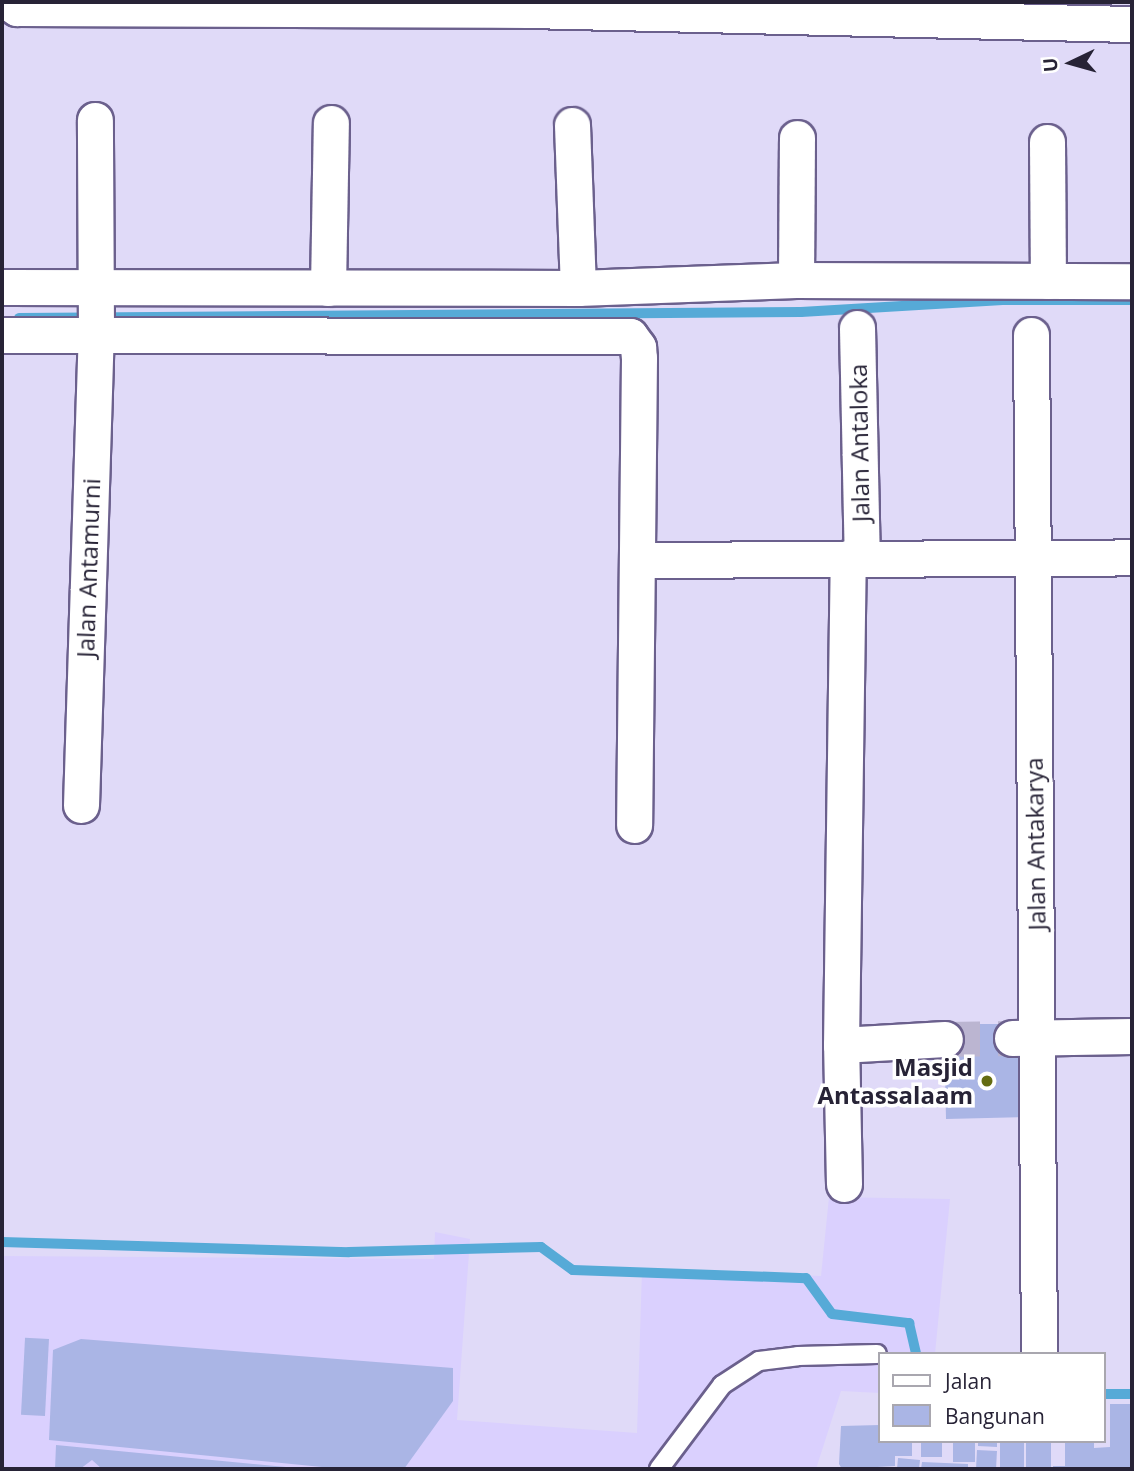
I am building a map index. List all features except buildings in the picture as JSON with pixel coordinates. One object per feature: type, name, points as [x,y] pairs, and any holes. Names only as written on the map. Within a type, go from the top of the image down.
[{"type":"street","points":[[8,2],[17,8],[192,5],[528,6],[1132,24]]},
{"type":"street","name":"Jalan Antamurni","points":[[81,805],[95,317],[95,120]]},
{"type":"street","points":[[328,288],[331,123]]},
{"type":"street","points":[[572,125],[578,288]]},
{"type":"street","points":[[796,280],[797,138]]},
{"type":"street","points":[[1047,142],[1048,281]]},
{"type":"street","points":[[2,335],[95,317],[328,288],[578,288],[796,280],[1132,281]]},
{"type":"street","points":[[2,287],[95,317],[630,336],[638,347],[639,358],[639,559],[634,825]]},
{"type":"street","name":"Jalan Antaloka","points":[[844,1184],[841,1045],[855,558],[857,328]]},
{"type":"street","name":"Jalan Antakarya","points":[[1031,335],[1032,556],[1025,1038],[1039,1352]]},
{"type":"street","points":[[639,559],[1132,557]]},
{"type":"street","points":[[1025,1038],[1132,1036]]},
{"type":"street","points":[[841,1045],[945,1040]]},
{"type":"lane","points":[[659,1469],[722,1385],[759,1361],[798,1356],[877,1354]]},
{"type":"shaded area","points":[[829,1197],[950,1199],[935,1352],[878,1352],[878,1393],[841,1391],[816,1469],[2,1469],[2,1256],[434,1259],[435,1232],[470,1239],[457,1420],[637,1433],[642,1269],[821,1276]]},
{"type":"waterway","points":[[19,318],[801,312],[1003,300],[1132,300]]},
{"type":"waterway","points":[[2,1242],[349,1252],[541,1247],[573,1270],[806,1278],[832,1314],[909,1323],[916,1352]]},
{"type":"waterway","points":[[1106,1394],[1132,1394]]},
{"type":"tunnel","points":[[945,1039],[1012,1038]]},
{"type":"place","name":"Masjid Antassalaam","points":[[987,1081]]}]
